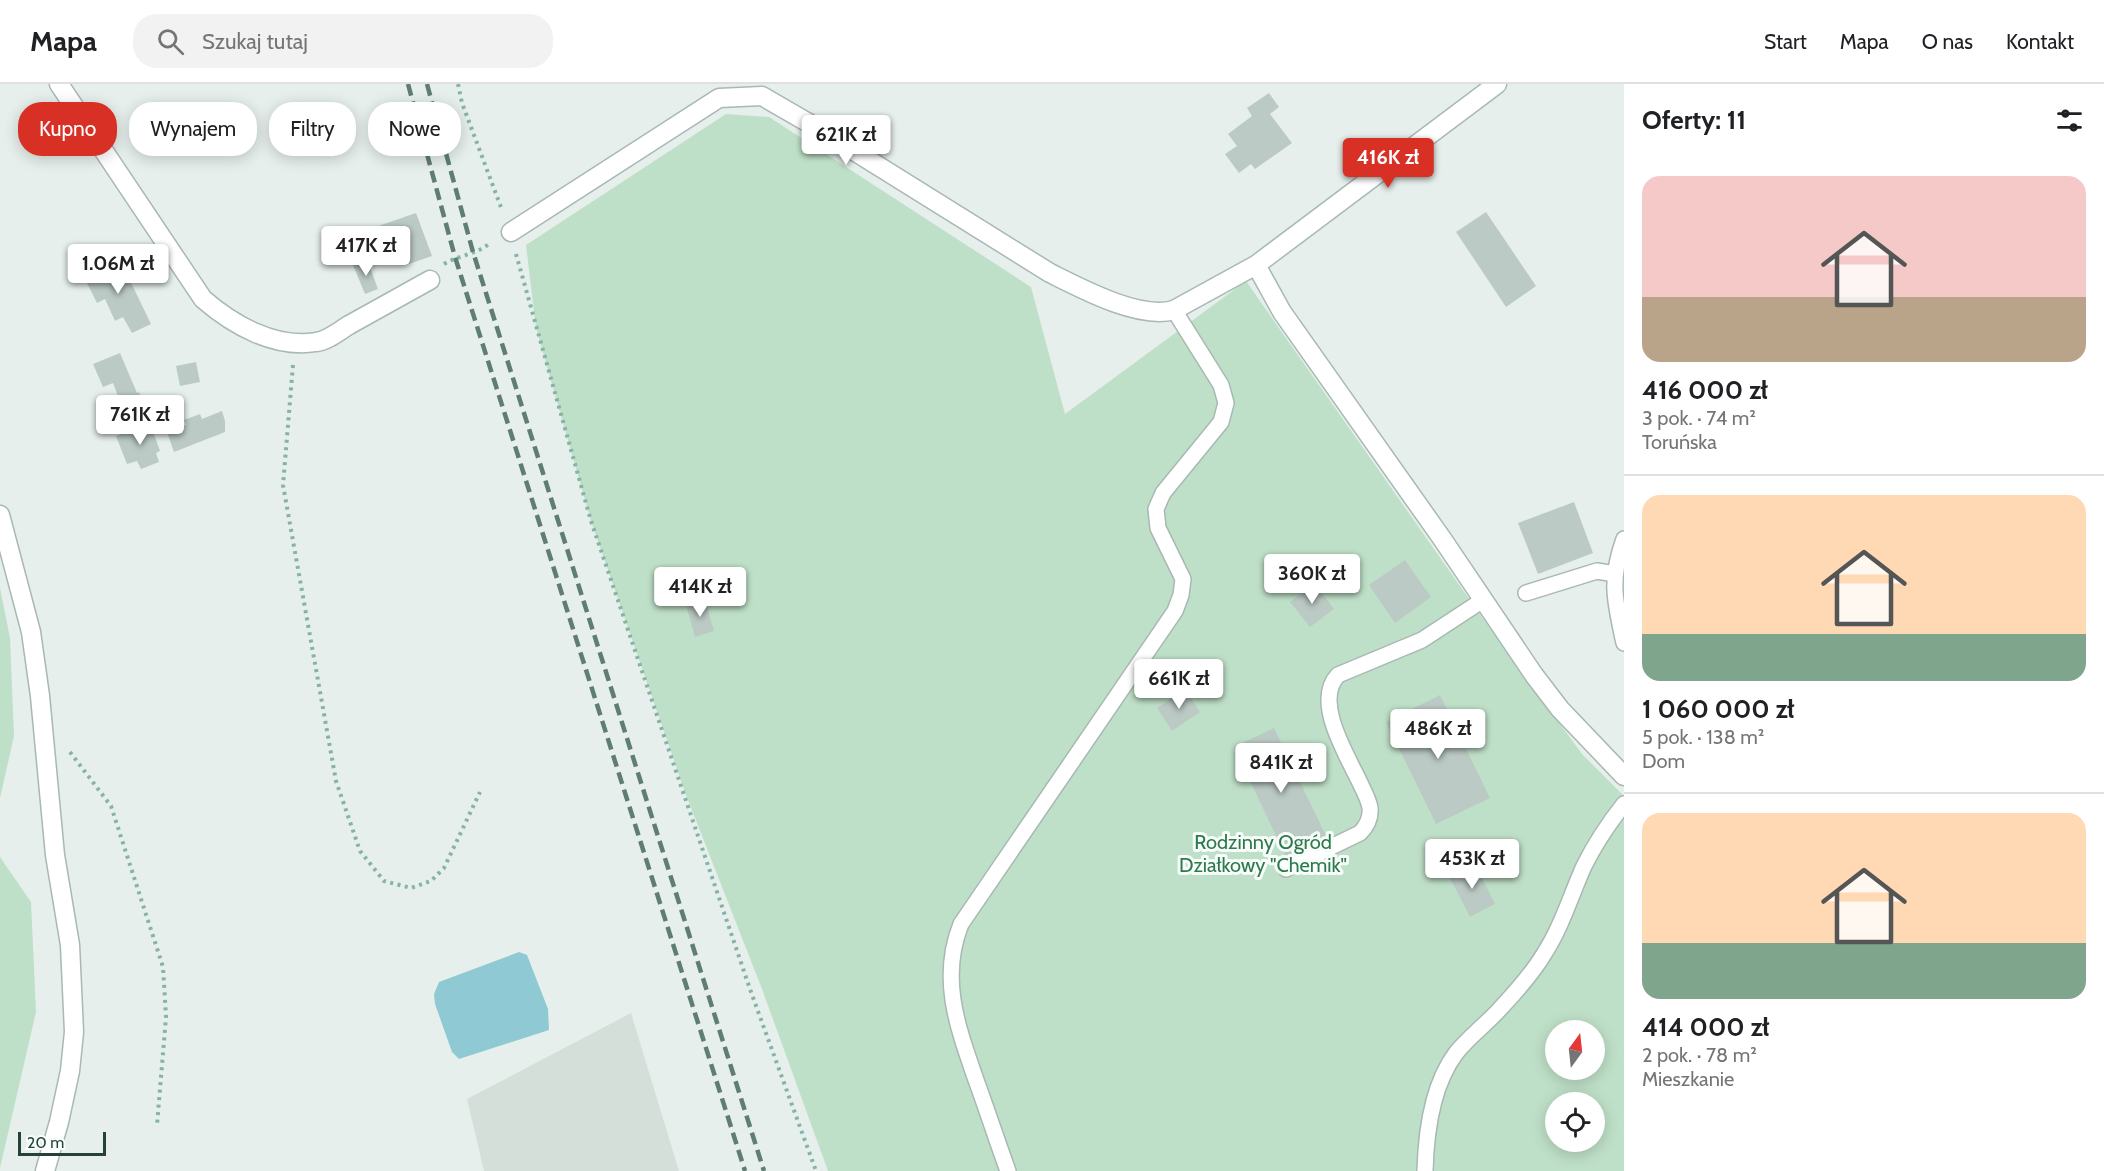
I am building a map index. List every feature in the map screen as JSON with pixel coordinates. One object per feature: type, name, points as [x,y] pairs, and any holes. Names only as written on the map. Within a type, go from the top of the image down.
[{"type":"street","points":[[59,84],[203,299],[221,315],[275,340],[295,344],[319,342],[430,280]]},
{"type":"street","points":[[511,232],[719,98],[762,96],[1050,273],[1088,292],[1154,314],[1174,310],[1256,265],[1497,84]]},
{"type":"street","points":[[1256,265],[1282,312],[1560,709],[1624,776]]},
{"type":"street","points":[[0,515],[31,632],[40,696],[55,855],[70,945],[74,1032],[72,1051],[59,1122],[45,1171]]},
{"type":"lane","points":[[1008,1171],[954,1012],[952,959],[954,947],[961,924],[1178,602],[1183,579],[1158,528],[1155,518],[1156,508],[1163,493],[1221,422],[1227,403],[1221,385],[1174,310]]},
{"type":"lane","points":[[1624,539],[1615,574],[1615,600],[1624,643]]},
{"type":"lane","points":[[1526,593],[1597,571],[1615,574]]},
{"type":"lane","points":[[1286,869],[1360,833],[1369,818],[1368,801],[1330,715],[1329,697],[1333,681],[1338,675],[1422,640],[1483,600]]},
{"type":"lane","points":[[1425,1171],[1425,1144],[1429,1122],[1446,1070],[1456,1054],[1518,989],[1544,954],[1570,903],[1584,866],[1610,822],[1624,804]]},
{"type":"path","points":[[458,84],[462,103],[511,232],[591,521],[686,795],[751,992],[816,1171]]},
{"type":"path","points":[[430,280],[441,266],[456,257],[487,246],[495,238],[511,232]]},
{"type":"path","points":[[295,344],[283,485],[336,781],[360,851],[384,881],[411,888],[431,881],[444,868],[480,792]]},
{"type":"path","points":[[69,750],[111,806],[163,967],[166,1017],[157,1125]]},
{"type":"shaded area","points":[[631,1013],[679,1171],[484,1171],[467,1099]]},
{"type":"green space","name":"Rodzinny Ogród Działkowy \"Chemik\"","points":[[726,114],[769,117],[1031,287],[1065,414],[1246,281],[1474,606],[1582,754],[1624,796],[1624,1171],[828,1171],[762,989],[686,795],[591,521],[536,328],[526,245]]},
{"type":"green space","points":[[0,588],[10,638],[14,736],[0,798]]},
{"type":"green space","points":[[0,857],[31,902],[36,1012],[0,1168]]},
{"type":"water","points":[[519,952],[527,955],[548,1009],[549,1030],[459,1059],[452,1052],[435,1004],[434,994],[439,982]]},
{"type":"building","points":[[1269,93],[1279,107],[1270,114],[1292,143],[1255,169],[1251,164],[1239,173],[1225,154],[1237,146],[1228,134],[1252,116],[1247,108]]},
{"type":"building","points":[[1486,212],[1536,286],[1506,307],[1456,232]]},
{"type":"building","points":[[416,213],[432,256],[409,264],[407,257],[394,261],[389,247],[371,253],[364,231]]},
{"type":"building","points":[[367,259],[378,289],[365,294],[353,265]]},
{"type":"building","points":[[120,260],[151,324],[132,333],[123,317],[115,321],[105,299],[97,303],[84,277]]},
{"type":"building","points":[[120,353],[137,393],[139,392],[146,407],[125,415],[113,383],[103,387],[93,364]]},
{"type":"building","points":[[196,362],[200,382],[180,386],[176,366]]},
{"type":"building","points":[[222,411],[225,432],[174,452],[167,432],[186,425],[184,420],[200,414],[202,419]]},
{"type":"building","points":[[150,423],[160,451],[156,453],[159,462],[141,469],[137,461],[127,464],[116,436]]},
{"type":"building","points":[[1574,502],[1593,553],[1538,574],[1518,523]]},
{"type":"building","points":[[1405,560],[1431,597],[1395,623],[1369,585]]},
{"type":"building","points":[[1314,583],[1334,609],[1310,627],[1290,602]]},
{"type":"building","points":[[705,600],[714,631],[695,637],[686,605]]},
{"type":"building","points":[[1185,689],[1200,712],[1172,731],[1157,708]]},
{"type":"building","points":[[1440,695],[1490,798],[1436,824],[1386,722]]},
{"type":"building","points":[[1274,728],[1328,840],[1287,859],[1234,747]]},
{"type":"building","points":[[1475,864],[1495,904],[1470,917],[1449,876]]},
{"type":"railway","points":[[408,84],[455,257],[745,1171]]},
{"type":"railway","points":[[427,84],[473,252],[764,1171]]}]
